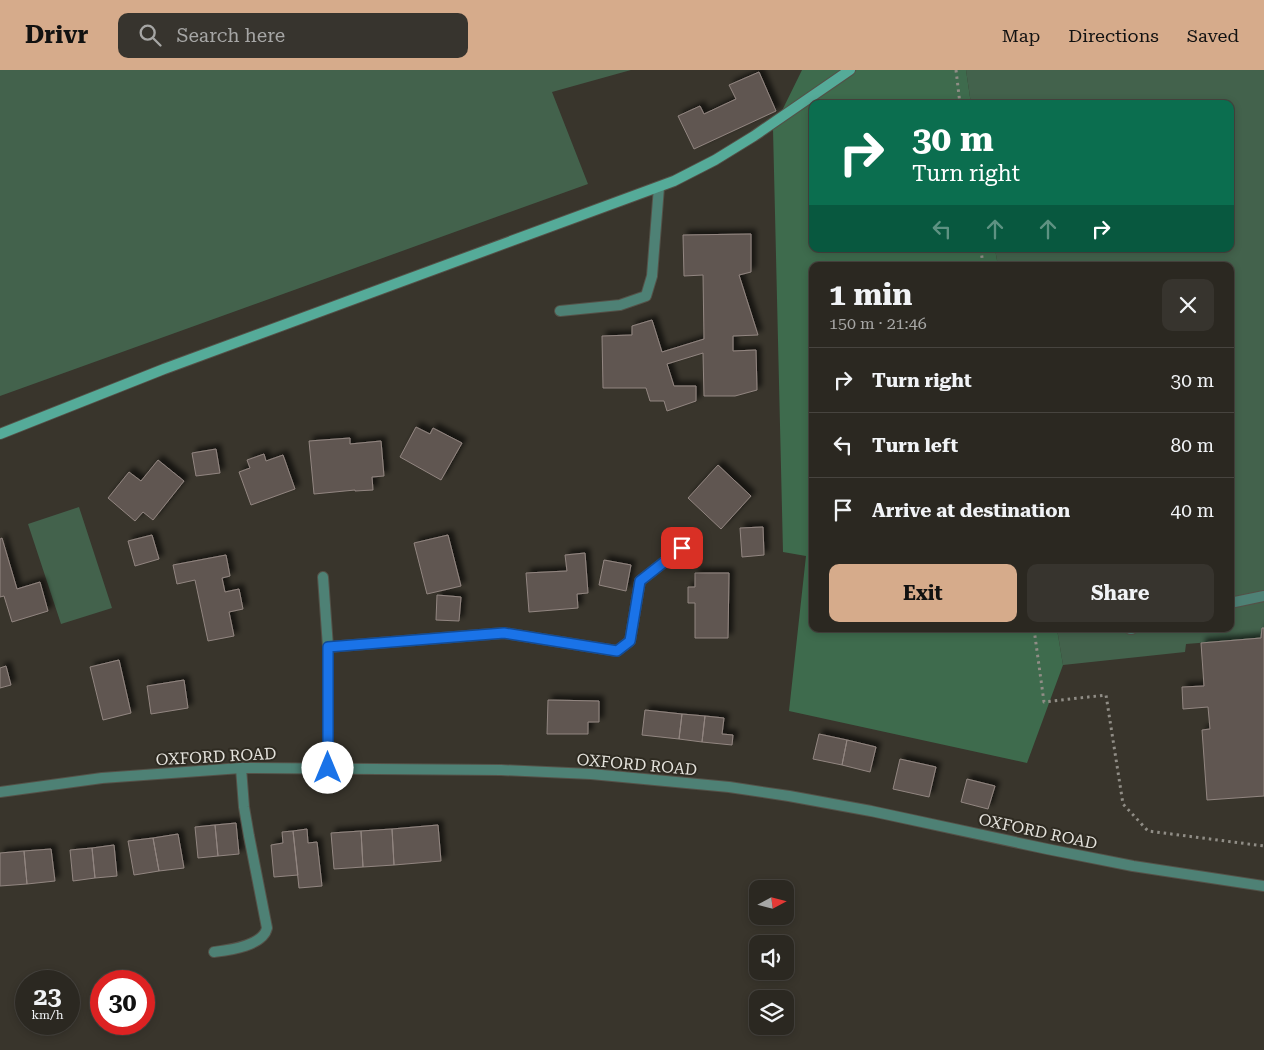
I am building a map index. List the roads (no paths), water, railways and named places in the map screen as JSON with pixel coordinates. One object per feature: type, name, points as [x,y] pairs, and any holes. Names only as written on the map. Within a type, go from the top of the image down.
[{"type":"main road","points":[[0,434],[164,368],[674,181],[715,160],[754,136],[850,70]]},
{"type":"street","points":[[560,311],[620,305],[646,296],[652,276],[658,186]]},
{"type":"street","points":[[328,647],[504,633],[617,651],[630,641],[640,581],[682,548]]},
{"type":"street","points":[[323,577],[328,647],[328,768]]},
{"type":"street","points":[[1234,602],[1264,596]]},
{"type":"street","points":[[214,952],[247,945],[262,937],[266,931],[244,807],[241,768]]},
{"type":"street","name":"OXFORD ROAD","points":[[0,792],[102,778],[241,768],[501,770],[591,774],[729,787],[789,796],[872,811],[1133,866],[1264,886]]}]
